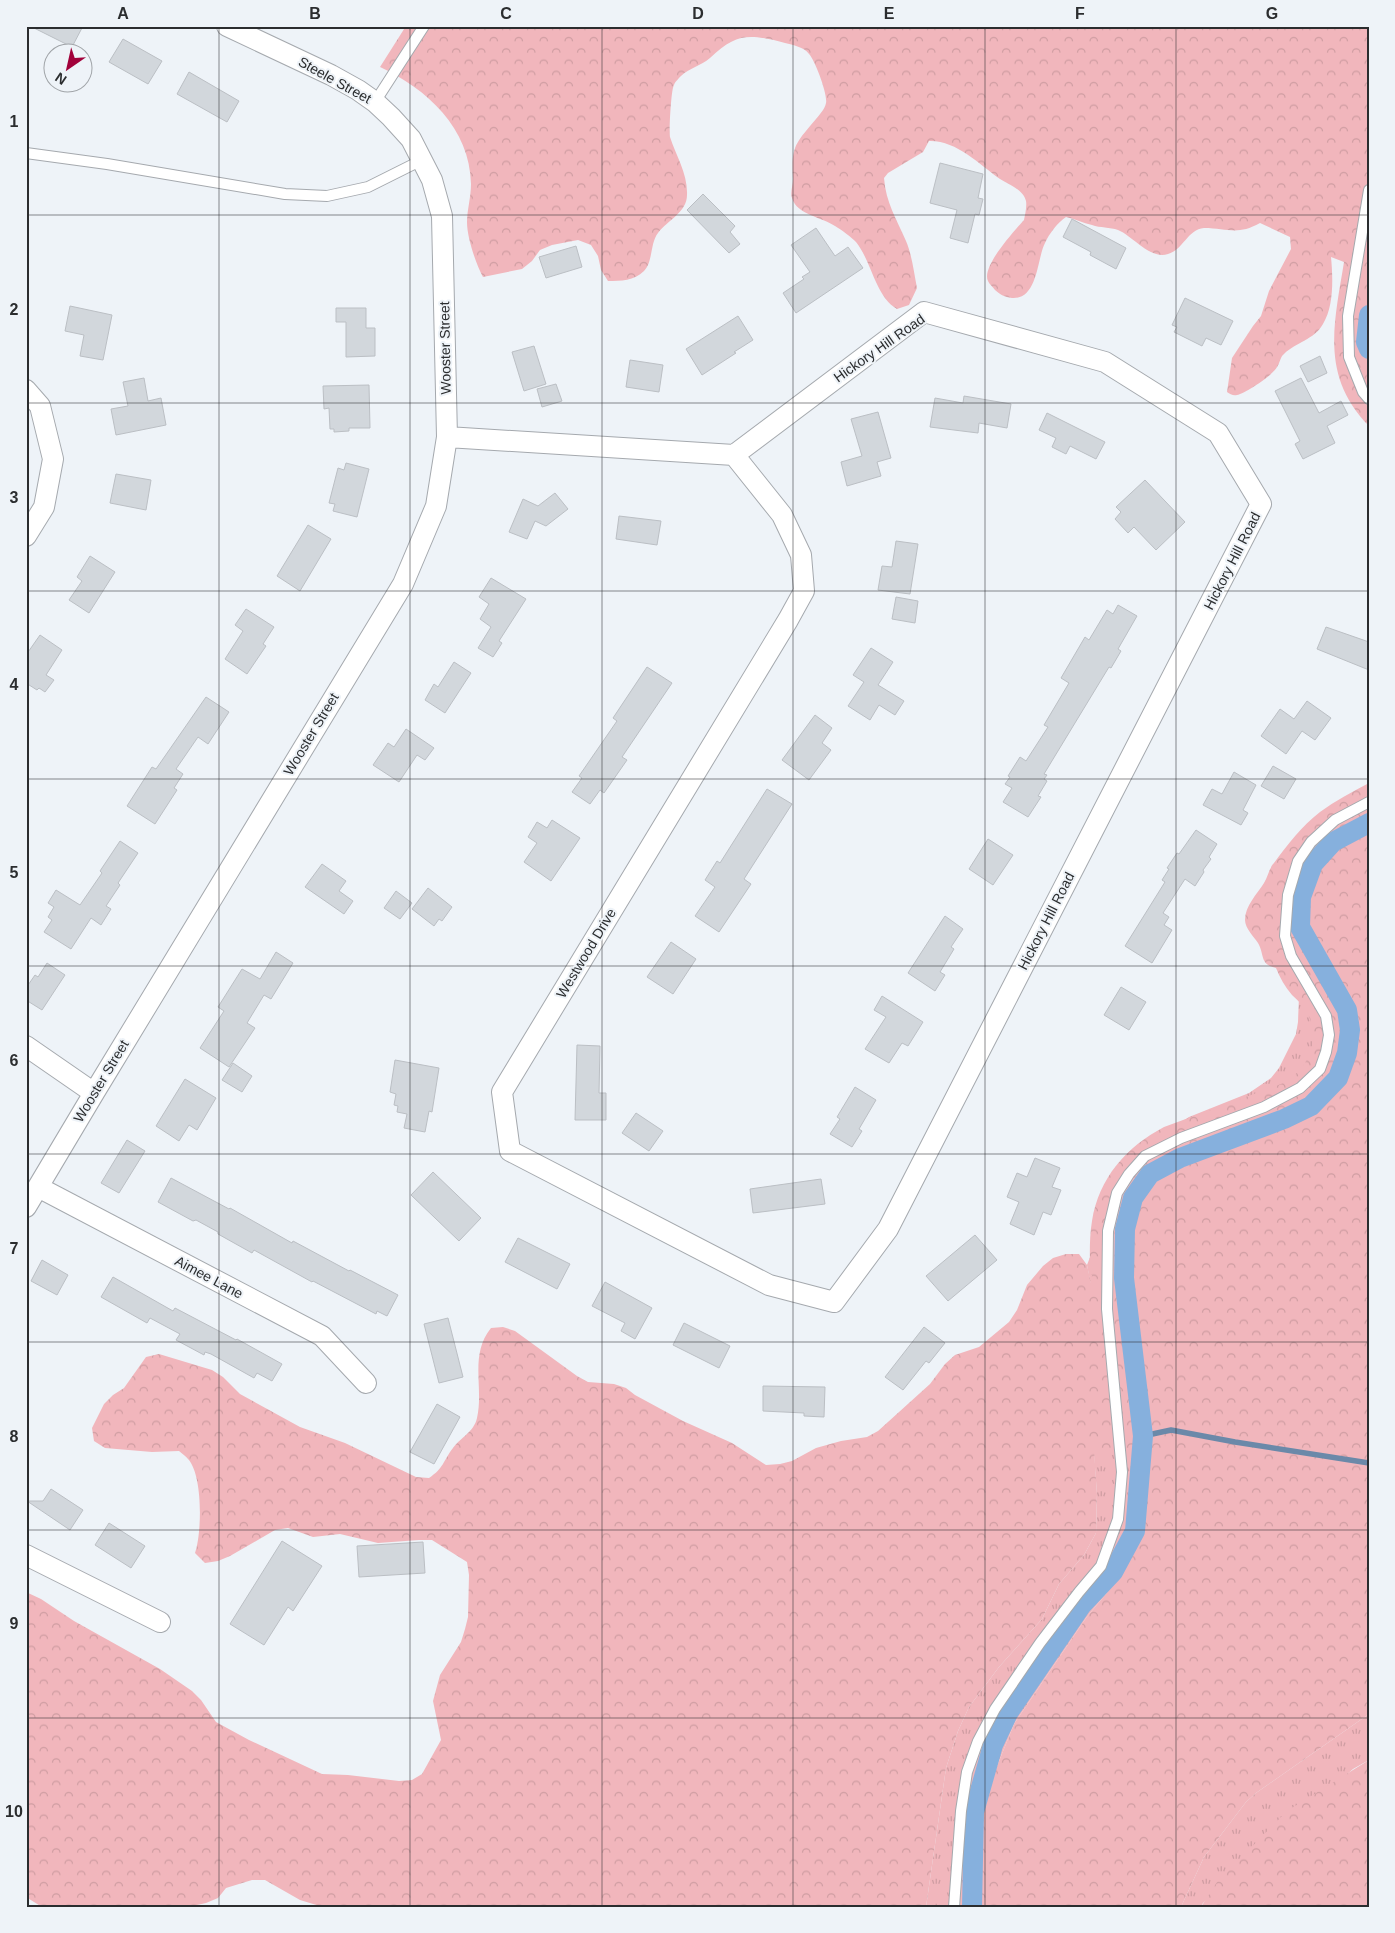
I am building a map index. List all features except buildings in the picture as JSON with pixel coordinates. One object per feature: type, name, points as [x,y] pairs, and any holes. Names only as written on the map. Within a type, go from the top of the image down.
[{"type":"street","name":"Steele Street","points":[[227,26],[331,75],[358,90],[392,117],[411,139],[422,160],[432,180],[442,216]]},
{"type":"street","name":"Wooster Street","points":[[26,1207],[402,584],[436,506],[447,437],[442,216]]},
{"type":"street","name":"Hickory Hill Road","points":[[734,455],[924,312],[1105,362],[1218,433],[1261,504],[888,1229],[834,1302]]},
{"type":"street","points":[[26,390],[40,406],[53,459],[44,508],[26,536]]},
{"type":"street","points":[[447,437],[734,455]]},
{"type":"street","name":"Westwood Drive","points":[[734,455],[782,515],[801,554],[804,591],[502,1092],[510,1151],[769,1285],[834,1302]]},
{"type":"street","points":[[26,1046],[94,1093]]},
{"type":"street","name":"Aimee Lane","points":[[38,1187],[322,1336],[366,1383]]},
{"type":"street","points":[[26,1556],[160,1622]]},
{"type":"lane","points":[[375,102],[424,26]]},
{"type":"lane","points":[[26,153],[107,164],[285,194],[326,196],[368,187],[422,160]]},
{"type":"lane","points":[[1369,190],[1348,316],[1349,357],[1363,392],[1369,399]]},
{"type":"lane","points":[[954,1907],[961,1811],[968,1772],[978,1741],[995,1709],[1040,1643],[1101,1566],[1118,1519],[1122,1472],[1108,1309],[1108,1231],[1117,1194],[1129,1174],[1145,1156],[1181,1138],[1264,1107],[1300,1088],[1320,1069],[1329,1035],[1326,1016],[1291,956],[1285,936],[1288,894],[1298,861],[1311,842],[1335,820],[1369,802]]},
{"type":"green space","points":[[406,26],[1369,26],[1369,426],[1353,407],[1343,388],[1337,368],[1334,348],[1335,328],[1344,262],[1331,257],[1331,300],[1327,317],[1315,334],[1284,354],[1275,370],[1265,379],[1246,391],[1233,395],[1227,392],[1232,358],[1261,316],[1269,291],[1291,249],[1290,237],[1260,223],[1238,230],[1204,228],[1194,232],[1173,252],[1161,255],[1148,251],[1118,230],[1095,226],[1066,217],[1051,232],[1042,250],[1032,285],[1027,292],[1021,297],[1007,297],[995,290],[989,282],[987,275],[989,267],[1000,249],[1024,220],[1026,201],[1019,190],[1000,179],[967,154],[949,144],[929,141],[923,152],[888,173],[884,178],[889,203],[910,252],[917,288],[909,305],[897,309],[884,296],[856,242],[830,223],[804,212],[795,204],[792,198],[794,152],[803,134],[824,107],[826,103],[825,93],[818,70],[807,52],[795,46],[762,38],[744,37],[728,43],[706,61],[684,73],[675,84],[671,102],[670,137],[686,180],[687,195],[684,206],[655,237],[649,263],[644,271],[632,279],[608,281],[601,270],[598,256],[591,245],[578,240],[552,245],[540,250],[532,261],[522,269],[483,277],[472,251],[467,228],[471,184],[469,164],[463,145],[443,113],[429,99],[414,87],[380,67]]},
{"type":"green space","points":[[1369,783],[1369,1714],[1256,1793],[1246,1802],[1204,1857],[1181,1907],[981,1907],[981,1848],[987,1791],[1014,1724],[1086,1618],[1114,1584],[1126,1560],[1138,1501],[1140,1451],[1094,1449],[1097,1494],[1096,1533],[1084,1555],[1059,1584],[1042,1619],[999,1667],[969,1707],[958,1731],[946,1768],[926,1907],[323,1907],[300,1900],[265,1880],[252,1880],[226,1888],[218,1898],[188,1907],[42,1907],[26,1897],[26,1592],[160,1669],[192,1691],[201,1700],[216,1722],[249,1740],[322,1774],[399,1781],[412,1780],[422,1774],[441,1740],[433,1701],[440,1675],[461,1642],[468,1617],[469,1575],[467,1562],[432,1540],[378,1543],[340,1534],[313,1537],[288,1528],[275,1530],[230,1556],[218,1561],[205,1563],[195,1553],[200,1519],[199,1490],[193,1467],[187,1458],[179,1451],[152,1452],[105,1448],[94,1441],[92,1428],[104,1404],[124,1388],[146,1357],[159,1354],[212,1370],[223,1377],[240,1394],[300,1427],[345,1443],[416,1477],[429,1478],[441,1468],[456,1444],[473,1427],[479,1407],[478,1372],[481,1349],[484,1338],[491,1328],[503,1327],[515,1331],[588,1382],[614,1384],[626,1388],[635,1395],[683,1421],[732,1443],[766,1465],[792,1461],[816,1448],[841,1441],[867,1437],[878,1431],[930,1384],[945,1364],[955,1355],[979,1347],[1009,1322],[1017,1310],[1027,1285],[1043,1266],[1053,1258],[1066,1254],[1079,1254],[1087,1265],[1091,1283],[1090,1234],[1096,1205],[1108,1178],[1126,1154],[1150,1135],[1164,1127],[1281,1084],[1299,1071],[1306,1062],[1313,1042],[1310,1020],[1304,1007],[1285,986],[1276,968],[1267,964],[1263,958],[1258,943],[1246,926],[1246,915],[1249,905],[1264,883],[1272,865],[1313,817]]},
{"type":"green space","points":[[1345,993],[1140,1421],[1138,1501],[1126,1560],[1114,1584],[1086,1618],[1014,1724],[987,1791],[981,1907],[926,1907],[946,1768],[958,1731],[969,1707],[999,1667],[1042,1619],[1059,1584],[1084,1555],[1096,1533],[1097,1494],[1093,1441],[1094,1301],[1087,1265],[1116,1189],[1155,1139],[1189,1117],[1249,1093],[1271,1078],[1279,1068],[1296,1034],[1299,996]]},
{"type":"green space","points":[[1369,1714],[1369,1760],[1353,1769],[1203,1903],[1201,1907],[1181,1907],[1204,1857],[1246,1802],[1256,1793]]},
{"type":"green space","points":[[1369,1760],[1369,1907],[1201,1907],[1217,1882],[1287,1811]]},
{"type":"waterway","points":[[1369,315],[1366,342],[1369,349]]},
{"type":"waterway","points":[[972,1907],[974,1812],[993,1745],[1008,1713],[1081,1606],[1113,1572],[1135,1531],[1143,1436],[1124,1278],[1125,1229],[1133,1198],[1150,1174],[1180,1158],[1284,1119],[1311,1106],[1338,1078],[1347,1053],[1350,1030],[1347,1010],[1300,927],[1301,897],[1313,864],[1333,842],[1369,823]]},
{"type":"waterway","points":[[1143,1436],[1171,1430],[1369,1463]]}]
